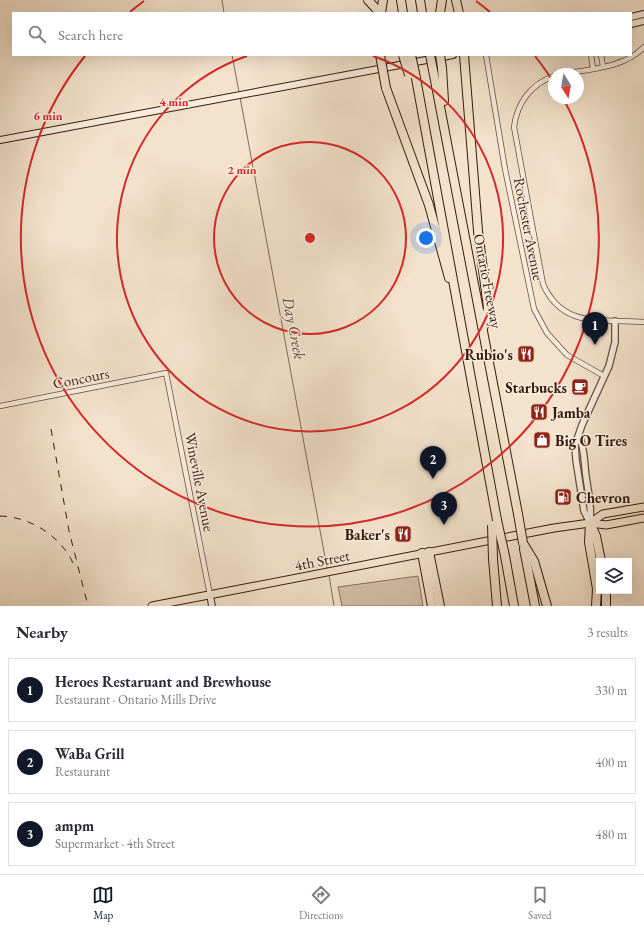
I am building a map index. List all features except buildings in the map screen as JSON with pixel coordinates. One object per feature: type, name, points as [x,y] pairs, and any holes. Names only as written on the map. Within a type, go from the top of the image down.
[{"type":"highway","points":[[368,0],[379,12]]},
{"type":"highway","points":[[380,12],[383,0]]},
{"type":"highway","points":[[401,0],[403,12]]},
{"type":"highway","points":[[420,0],[422,12]]},
{"type":"highway","points":[[440,12],[442,0]]},
{"type":"highway","points":[[456,0],[459,12]]},
{"type":"highway","points":[[380,56],[386,88],[429,205],[460,315]]},
{"type":"highway","points":[[403,56],[412,74],[422,111],[492,487],[495,522],[493,559],[497,606]]},
{"type":"highway","points":[[411,56],[412,74]]},
{"type":"highway","name":"Ontario Freeway","points":[[430,56],[437,69],[446,134],[523,543],[527,553],[535,606]]},
{"type":"highway","points":[[437,69],[440,56]]},
{"type":"highway","points":[[464,56],[478,231],[488,308],[483,328]]},
{"type":"highway","points":[[495,522],[504,556],[514,606]]},
{"type":"highway","points":[[590,522],[596,536],[600,558]]},
{"type":"highway","points":[[590,522],[589,542],[597,589],[596,606]]},
{"type":"highway","points":[[426,552],[432,606]]},
{"type":"highway","points":[[426,552],[440,606]]},
{"type":"highway","points":[[527,553],[534,561],[547,606]]},
{"type":"highway","points":[[606,594],[606,606]]},
{"type":"main road","points":[[632,17],[644,14]]},
{"type":"main road","points":[[632,24],[644,22]]},
{"type":"main road","points":[[0,140],[448,56]]},
{"type":"main road","name":"4th Street","points":[[590,522],[603,514],[644,507]]},
{"type":"main road","name":"4th Street","points":[[152,606],[426,552],[590,522],[606,525],[644,518]]},
{"type":"street","points":[[584,70],[626,61],[637,55],[644,47]]},
{"type":"street","name":"Rochester Avenue","points":[[486,56],[510,193],[534,309],[547,333],[567,355],[604,376]]},
{"type":"street","points":[[591,56],[593,68]]},
{"type":"street","points":[[601,56],[603,66]]},
{"type":"street","points":[[548,79],[539,83],[528,93],[519,107],[514,127],[541,278],[546,292],[553,301],[571,315],[587,320],[644,322]]},
{"type":"street","points":[[590,522],[584,511],[575,445],[613,351],[616,321]]},
{"type":"street","name":"Concours","points":[[0,406],[166,373]]},
{"type":"street","name":"Wineville Avenue","points":[[166,373],[210,595]]},
{"type":"street","points":[[210,595],[212,606]]},
{"type":"shaded area","points":[[418,576],[423,606],[342,606],[338,587]]},
{"type":"waterway","name":"Day Creek","points":[[222,0],[224,12]]},
{"type":"waterway","name":"Day Creek","points":[[232,56],[239,92]]},
{"type":"waterway","name":"Day Creek","points":[[240,97],[327,568]]},
{"type":"waterway","name":"Day Creek","points":[[329,575],[334,606]]},
{"type":"railway","points":[[51,429],[69,531],[88,606]]},
{"type":"railway","points":[[0,516],[23,520],[44,530],[61,545],[74,565]]},
{"type":"place","name":"Heroes Restaruant and Brewhouse","points":[[595,345]]},
{"type":"place","name":"Rubio's","points":[[526,354]]},
{"type":"place","name":"Starbucks","points":[[580,387]]},
{"type":"place","name":"Jamba","points":[[539,412]]},
{"type":"place","name":"Big O Tires","points":[[542,440]]},
{"type":"place","name":"WaBa Grill","points":[[433,479]]},
{"type":"place","name":"Chevron","points":[[563,497]]},
{"type":"place","name":"ampm","points":[[444,525]]},
{"type":"place","name":"Baker's","points":[[403,534]]}]
